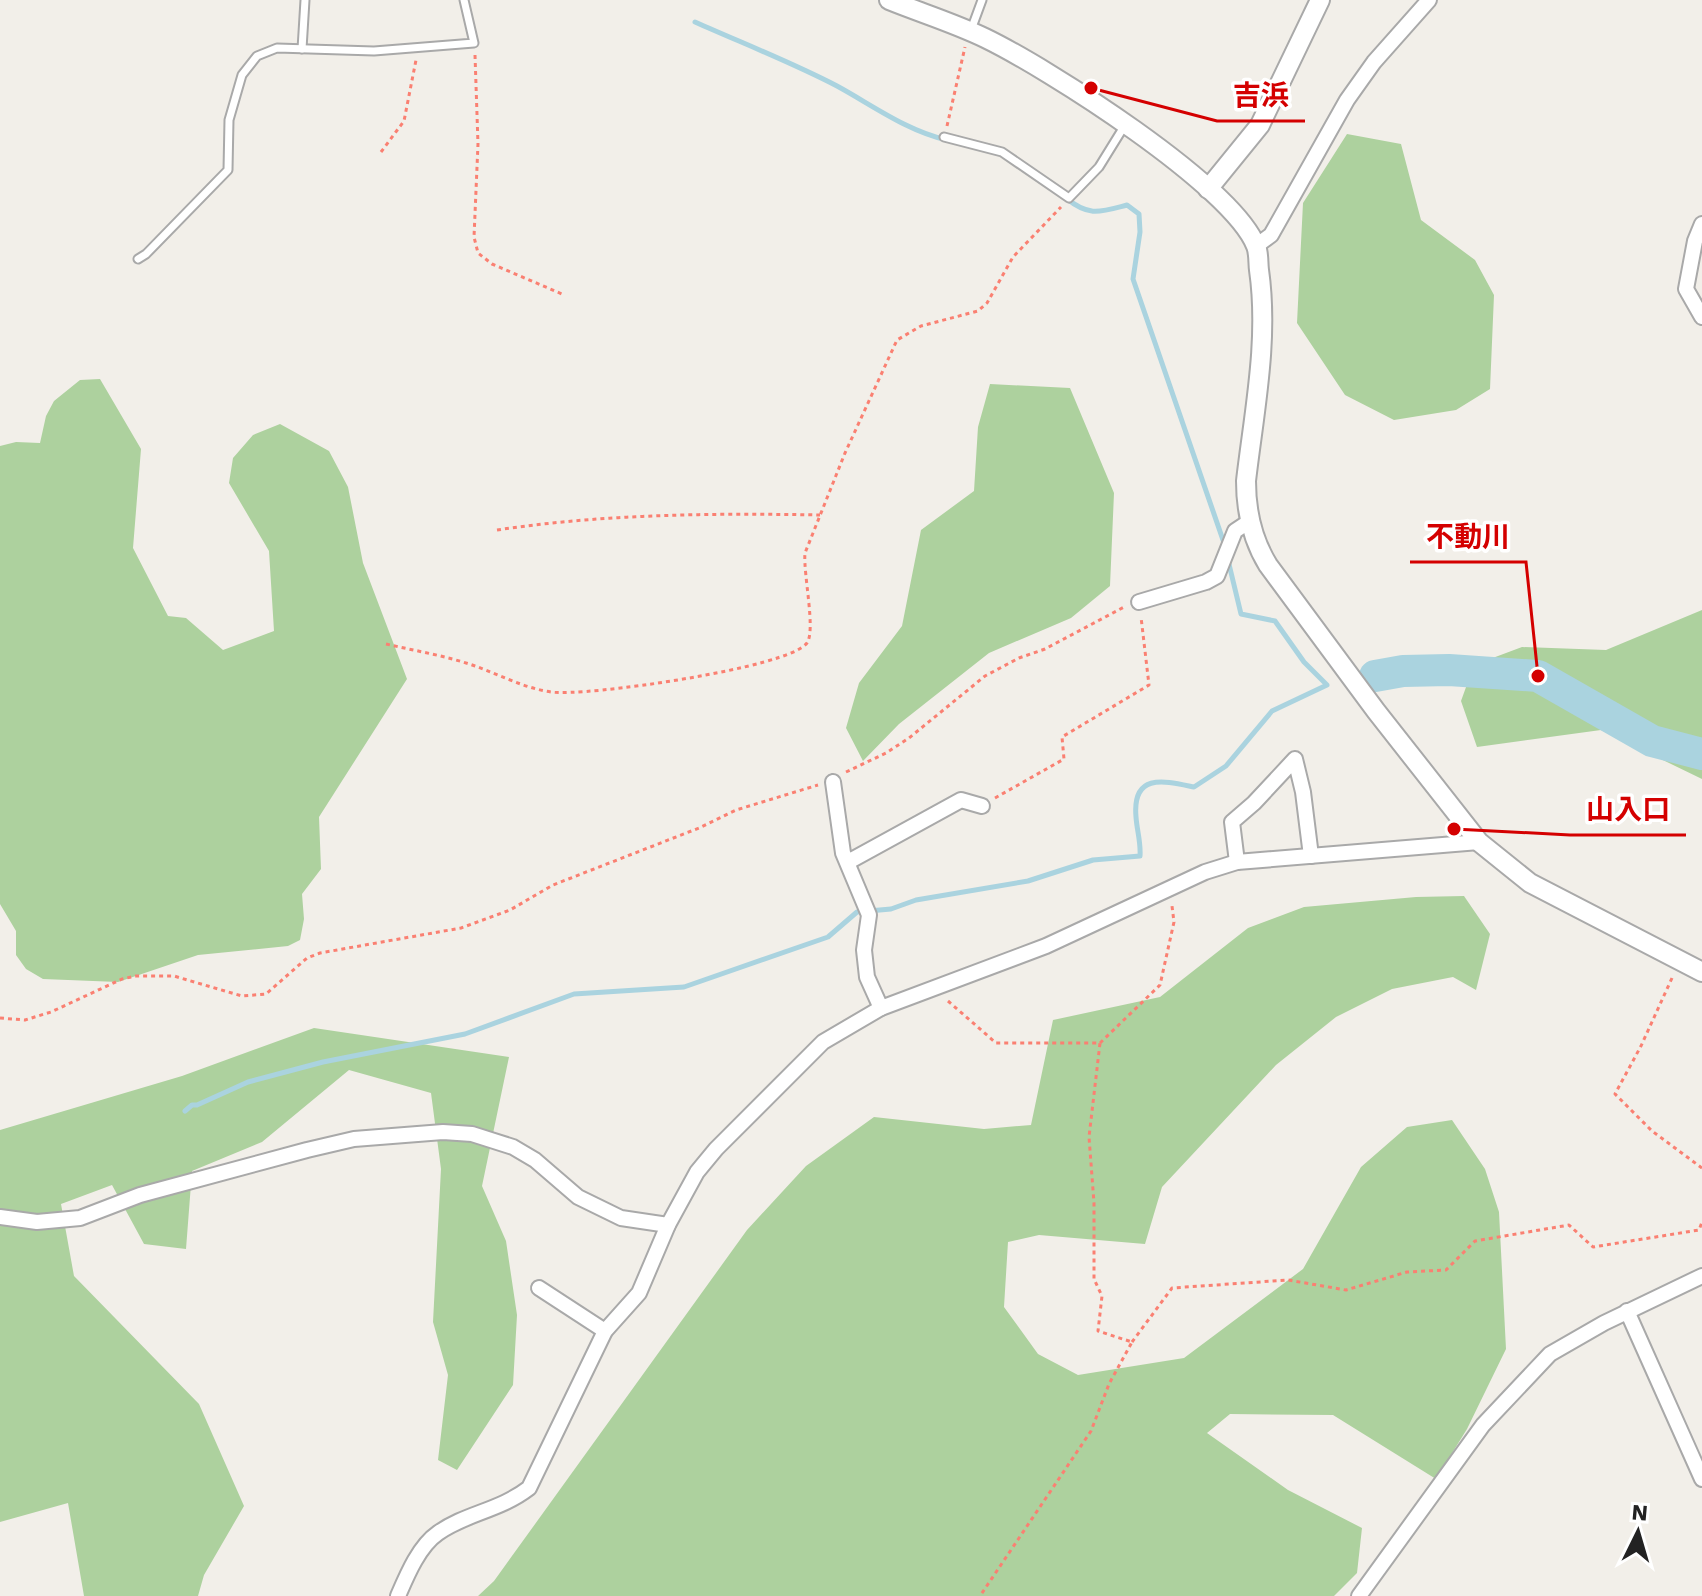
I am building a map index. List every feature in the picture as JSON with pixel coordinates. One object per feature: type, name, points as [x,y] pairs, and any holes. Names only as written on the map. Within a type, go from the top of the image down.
[{"type":"street","points":[[889,0],[970,32],[1075,89],[1231,209],[1256,246],[1263,313],[1246,481],[1250,521],[1257,546],[1268,565],[1376,711],[1479,842],[1530,883],[1702,972]]},
{"type":"street","points":[[1208,189],[1260,125],[1320,0]]},
{"type":"street","points":[[1256,246],[1271,235],[1347,100],[1374,62],[1429,0]]},
{"type":"street","points":[[1702,224],[1695,241],[1686,289],[1702,317]]},
{"type":"street","points":[[1139,602],[1217,576],[1235,531],[1250,521]]},
{"type":"street","points":[[1237,862],[1232,822],[1295,759],[1303,792],[1311,856]]},
{"type":"street","points":[[833,782],[843,853],[869,915],[864,963],[881,1008]]},
{"type":"street","points":[[848,862],[961,800],[982,806]]},
{"type":"street","points":[[398,1596],[426,1543],[439,1532],[511,1502],[529,1488],[605,1331],[639,1293],[668,1225],[697,1172],[823,1042],[881,1008],[1046,946],[1205,872],[1237,862],[1479,842]]},
{"type":"street","points":[[0,1217],[37,1222],[80,1218],[140,1195],[307,1150],[354,1139],[443,1132],[472,1134],[513,1147],[535,1160],[578,1197],[621,1218],[668,1225]]},
{"type":"street","points":[[1359,1596],[1483,1425],[1550,1354],[1627,1311],[1702,1276]]},
{"type":"street","points":[[539,1288],[605,1331]]},
{"type":"street","points":[[1627,1311],[1702,1479]]},
{"type":"lane","points":[[302,49],[305,0]]},
{"type":"lane","points":[[138,259],[228,170],[229,120],[242,75],[257,56],[277,48],[374,51],[474,43],[464,0]]},
{"type":"lane","points":[[970,32],[982,0]]},
{"type":"lane","points":[[944,137],[1002,152],[1069,198],[1099,167],[1125,125]]},
{"type":"path","points":[[944,137],[970,32]]},
{"type":"path","points":[[474,43],[478,93],[474,237],[478,253],[492,264],[562,294]]},
{"type":"path","points":[[381,152],[404,121],[419,48]]},
{"type":"path","points":[[386,644],[475,666],[505,679],[552,692],[618,688],[707,675],[797,652],[809,641],[805,553],[897,340],[921,326],[978,311],[987,303],[1013,257],[1069,198]]},
{"type":"path","points":[[497,530],[554,522],[721,513],[820,515]]},
{"type":"path","points":[[0,1018],[25,1020],[51,1012],[122,979],[136,976],[174,976],[242,996],[266,994],[307,958],[320,953],[461,928],[510,910],[553,885],[699,828],[736,810],[810,786],[833,782],[909,738],[985,676],[1139,602],[1149,685],[1062,737],[1064,759],[982,806]]},
{"type":"path","points":[[1132,1342],[1098,1331],[1102,1296],[1094,1279],[1094,1203],[1089,1137],[1100,1043],[1160,985],[1174,922],[1169,888]]},
{"type":"path","points":[[1680,960],[1641,1046],[1615,1094],[1652,1131],[1702,1168]]},
{"type":"path","points":[[933,988],[996,1043],[1100,1043]]},
{"type":"path","points":[[980,1596],[1091,1431],[1109,1384],[1132,1342],[1172,1288],[1288,1280],[1346,1290],[1407,1272],[1446,1270],[1475,1241],[1569,1225],[1593,1247],[1699,1230],[1702,1222]]},
{"type":"green space","points":[[1347,134],[1401,144],[1421,220],[1475,260],[1494,295],[1490,389],[1456,410],[1394,420],[1345,395],[1297,323],[1303,203]]},
{"type":"green space","points":[[100,379],[141,449],[133,548],[168,616],[186,618],[223,650],[274,631],[269,551],[229,483],[233,458],[253,435],[280,424],[329,451],[348,487],[363,563],[407,679],[319,817],[321,869],[302,894],[304,919],[300,940],[288,946],[198,955],[118,982],[43,979],[26,969],[16,955],[16,931],[0,904],[0,446],[16,442],[40,443],[46,416],[54,401],[80,380]]},
{"type":"green space","points":[[990,384],[1070,388],[1114,493],[1110,586],[1071,618],[989,653],[899,724],[863,761],[846,728],[859,683],[902,626],[921,530],[974,491],[978,427]]},
{"type":"green space","points":[[1702,610],[1702,779],[1601,730],[1477,747],[1461,701],[1474,665],[1522,647],[1606,650]]},
{"type":"green space","points":[[1464,896],[1490,934],[1476,990],[1453,977],[1392,989],[1336,1017],[1276,1065],[1162,1187],[1145,1244],[1039,1235],[1008,1242],[1004,1307],[1038,1354],[1078,1375],[1184,1358],[1303,1269],[1361,1167],[1407,1127],[1452,1120],[1485,1169],[1499,1212],[1506,1349],[1467,1429],[1436,1479],[1333,1415],[1230,1414],[1207,1433],[1288,1490],[1362,1528],[1357,1573],[1334,1596],[478,1596],[494,1581],[747,1230],[806,1166],[874,1117],[984,1129],[1031,1125],[1053,1020],[1160,997],[1248,928],[1304,907]]},
{"type":"green space","points":[[314,1028],[509,1057],[482,1186],[506,1241],[517,1315],[513,1385],[457,1470],[438,1460],[448,1375],[433,1322],[441,1169],[431,1093],[349,1070],[262,1142],[192,1171],[186,1249],[144,1244],[112,1185],[61,1204],[74,1276],[199,1404],[244,1506],[204,1575],[198,1596],[84,1596],[68,1503],[0,1522],[0,1130],[182,1076]]},
{"type":"waterway","points":[[695,22],[820,77],[904,124],[947,140]]},
{"type":"waterway","points":[[1066,198],[1088,210],[1102,211],[1127,205],[1139,214],[1140,232],[1133,279],[1224,543]]},
{"type":"waterway","points":[[185,1111],[192,1105],[248,1082],[323,1062],[465,1034],[574,994],[684,987],[828,937],[857,912],[891,909],[916,900],[1028,881],[1093,860],[1140,856],[1136,803],[1139,792],[1145,786],[1162,782],[1194,787],[1226,766],[1272,711],[1327,685],[1304,662],[1275,621],[1241,614],[1228,560]]},
{"type":"waterway","points":[[1375,676],[1403,671],[1449,670],[1538,676],[1652,741],[1702,754]]},
{"type":"place","name":"吉浜","points":[[1091,88]]},
{"type":"place","name":"不動川","points":[[1538,676]]},
{"type":"place","name":"山入口","points":[[1454,829]]}]
